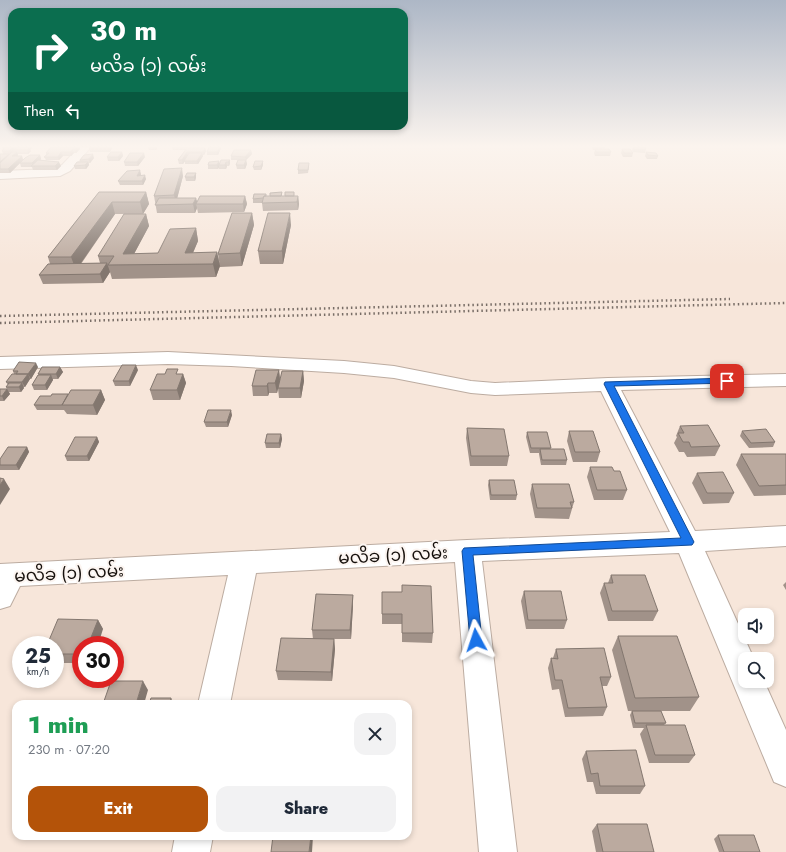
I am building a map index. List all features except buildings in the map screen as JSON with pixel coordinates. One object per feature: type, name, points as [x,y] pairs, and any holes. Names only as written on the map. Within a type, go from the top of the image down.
[{"type":"street","points":[[0,363],[184,358],[336,366],[394,372],[471,387],[495,389],[608,384],[786,380]]},
{"type":"street","points":[[608,384],[688,542],[738,659]]},
{"type":"street","name":"မလိခ (၁) လမ်း","points":[[4,583],[244,564],[468,551],[688,542],[786,536]]},
{"type":"street","points":[[468,551],[498,852]]},
{"type":"street","points":[[215,700],[244,564]]},
{"type":"street","points":[[751,688],[786,770]]},
{"type":"street","points":[[191,852],[193,840]]},
{"type":"railway","points":[[0,316],[730,299]]},
{"type":"railway","points":[[0,323],[786,303]]},
{"type":"route","points":[[476,640],[468,551],[688,542],[608,384],[727,381]]}]
